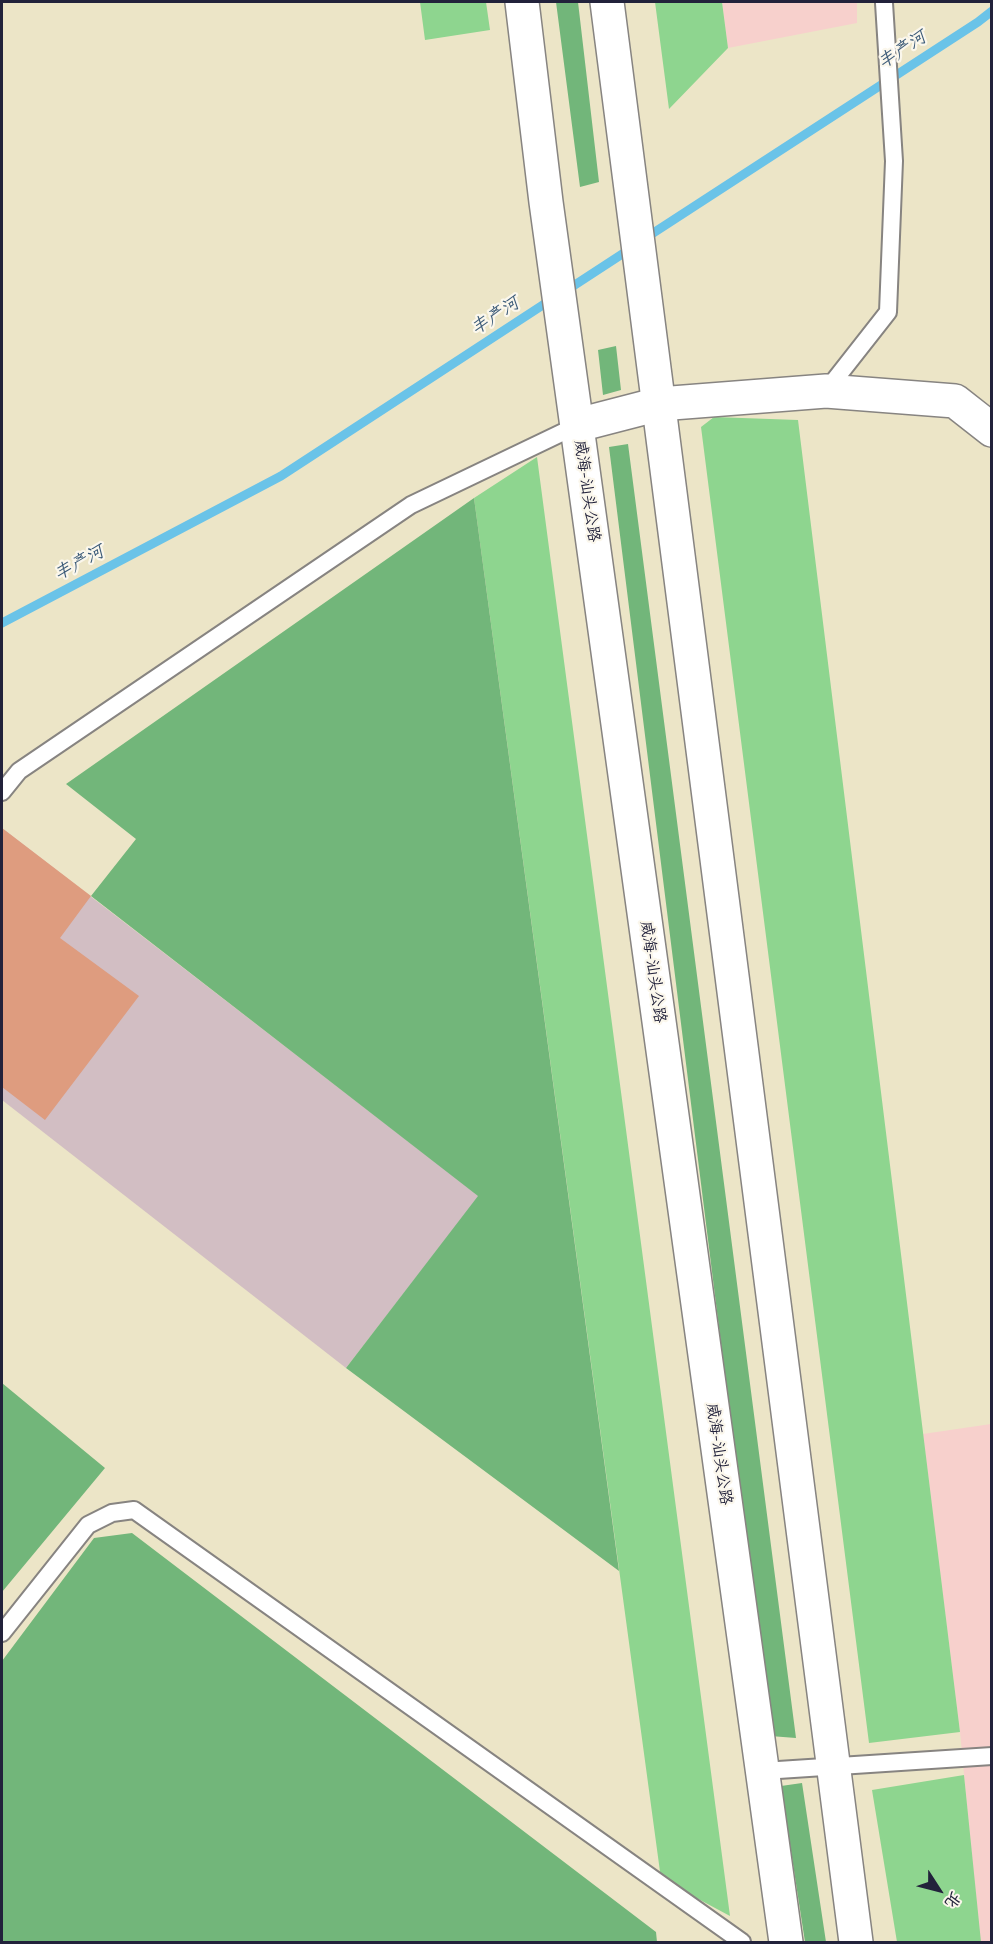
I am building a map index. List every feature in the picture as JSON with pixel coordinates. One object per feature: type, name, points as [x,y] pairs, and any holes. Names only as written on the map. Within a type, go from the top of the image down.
[{"type":"main road","name":"威海-汕头公路","points":[[522,2],[546,202],[786,1942]]},
{"type":"main road","points":[[607,2],[856,1942]]},
{"type":"main road","points":[[578,425],[658,404],[826,391],[955,401],[992,430]]},
{"type":"lane","points":[[826,391],[888,312],[894,162],[884,3]]},
{"type":"lane","points":[[2,792],[19,771],[411,505],[578,425]]},
{"type":"lane","points":[[2,1633],[88,1525],[112,1513],[134,1510],[742,1942]]},
{"type":"lane","points":[[763,1771],[992,1756]]},
{"type":"shaded area","points":[[722,2],[857,2],[857,23],[728,48]]},
{"type":"shaded area","points":[[2,828],[479,1196],[346,1368],[2,1100]]},
{"type":"shaded area","points":[[991,1424],[991,1942],[980,1942],[960,1732],[923,1434]]},
{"type":"green space","points":[[420,2],[486,2],[490,30],[425,40]]},
{"type":"green space","points":[[556,2],[578,2],[599,182],[580,187]]},
{"type":"green space","points":[[655,2],[722,2],[728,48],[669,109]]},
{"type":"green space","points":[[616,346],[621,390],[603,395],[598,350]]},
{"type":"green space","points":[[714,417],[798,420],[960,1732],[869,1743],[701,427]]},
{"type":"green space","points":[[628,444],[796,1738],[770,1736],[609,447]]},
{"type":"green space","points":[[537,457],[730,1916],[661,1879],[474,498]]},
{"type":"green space","points":[[474,498],[619,1571],[346,1368],[478,1196],[91,896],[136,839],[66,784]]},
{"type":"green space","points":[[2,1383],[105,1468],[2,1592]]},
{"type":"green space","points":[[132,1533],[656,1932],[657,1942],[2,1942],[2,1661],[94,1538]]},
{"type":"green space","points":[[964,1775],[981,1942],[897,1942],[872,1790]]},
{"type":"green space","points":[[802,1783],[826,1942],[805,1942],[781,1786]]},
{"type":"building","points":[[2,828],[91,896],[60,938],[139,996],[45,1120],[2,1087]]},
{"type":"waterway","name":"丰产河","points":[[644,239],[992,11]]},
{"type":"waterway","name":"丰产河","points":[[564,292],[633,247]]},
{"type":"waterway","name":"丰产河","points":[[2,623],[281,476],[552,299]]}]
